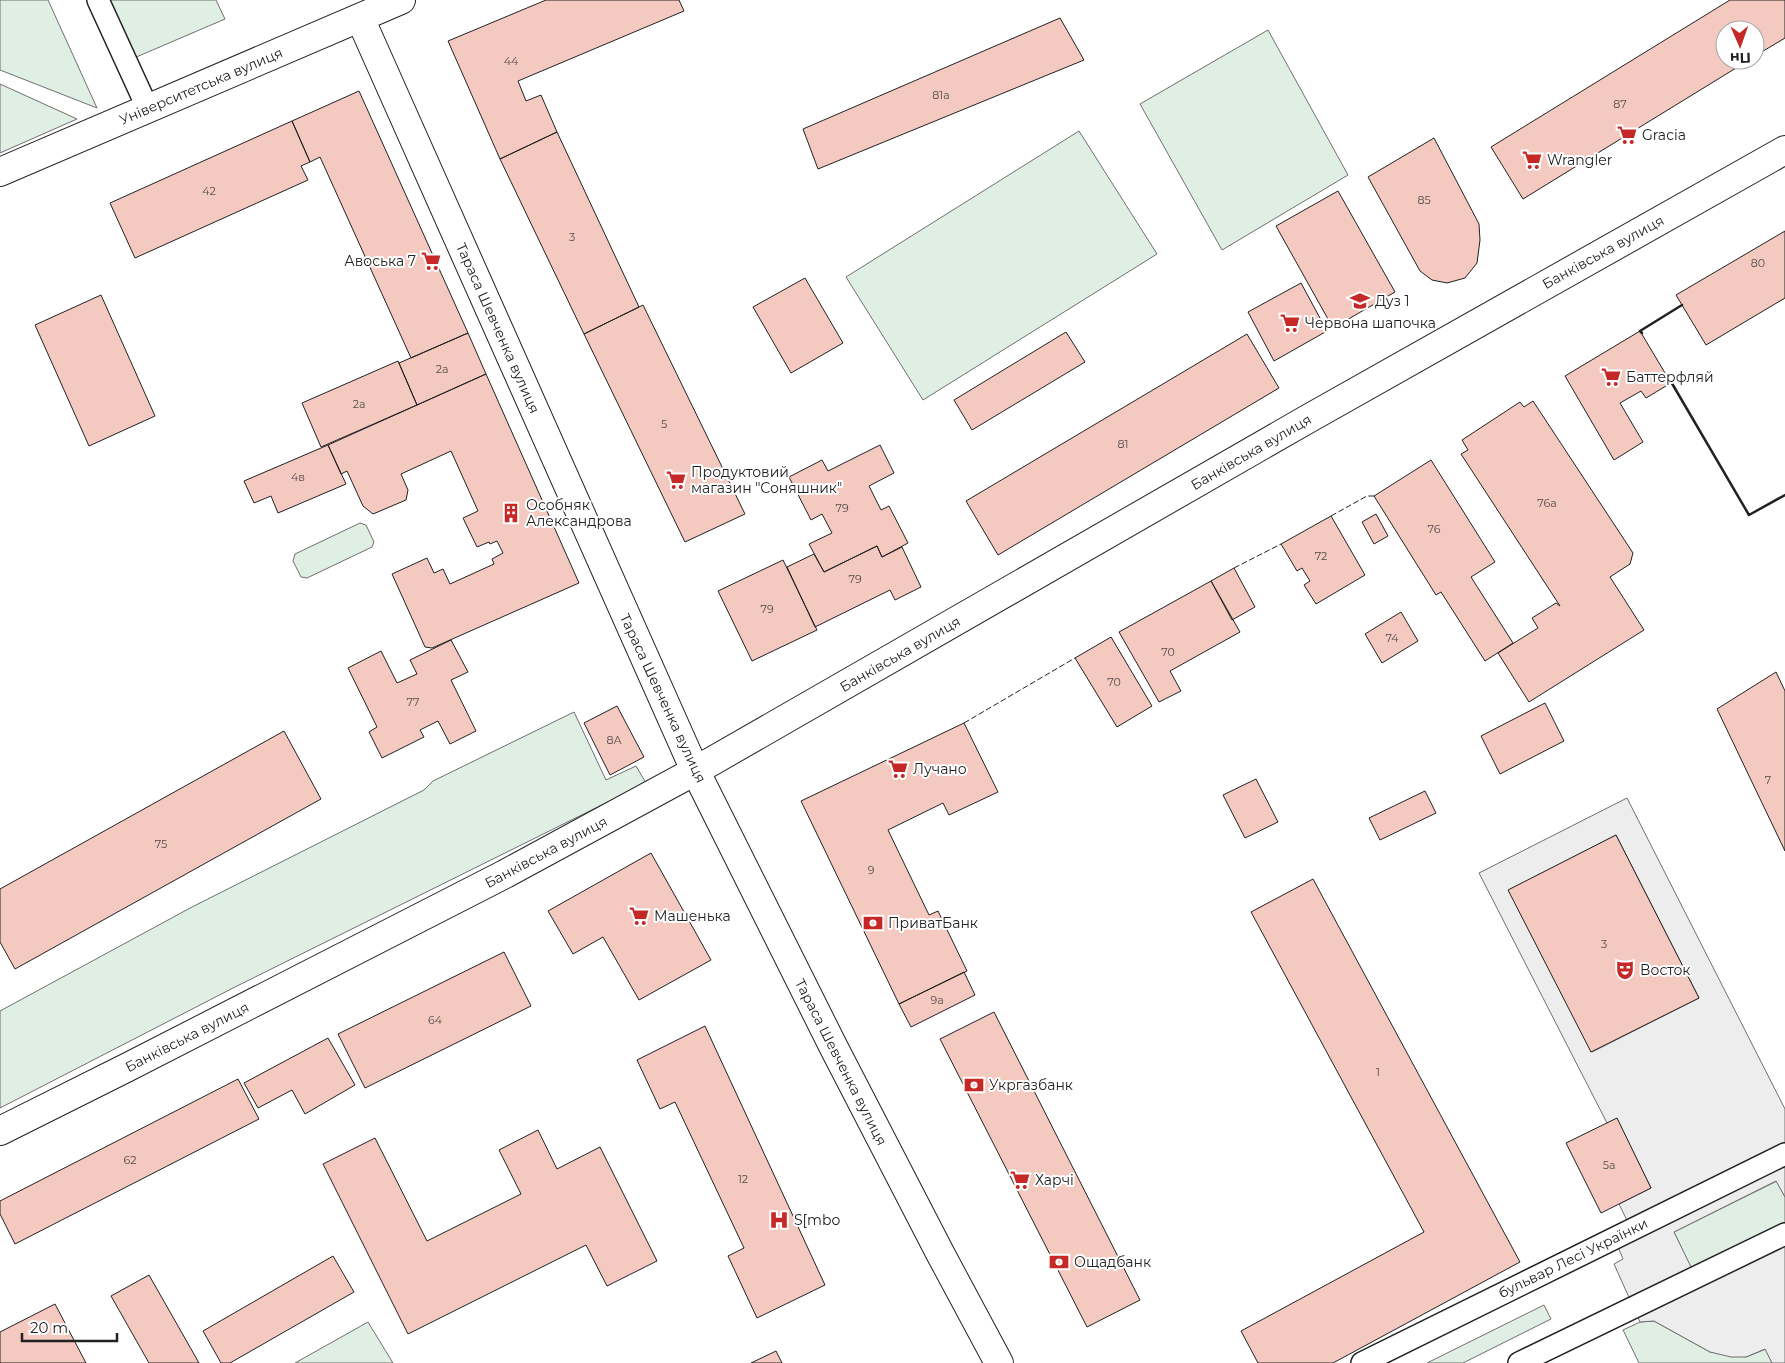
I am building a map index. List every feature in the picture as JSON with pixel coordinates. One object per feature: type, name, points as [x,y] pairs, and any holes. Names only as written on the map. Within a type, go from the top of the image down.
[{"type":"street","points":[[98,0],[148,109]]},
{"type":"street","name":"Університетська вулиця","points":[[0,172],[401,0]]},
{"type":"street","name":"Тараса Шевченка вулиця","points":[[360,18],[696,771],[832,1046],[999,1363]]},
{"type":"street","name":"Банківська вулиця","points":[[0,1131],[506,874],[696,771],[1306,420],[1785,150]]},
{"type":"street","name":"бульвар Лесі Українки","points":[[1362,1363],[1785,1154]]},
{"type":"street","points":[[1519,1363],[1785,1234]]},
{"type":"green space","points":[[0,0],[48,0],[97,108],[0,70]]},
{"type":"green space","points":[[109,0],[216,0],[225,19],[134,58]]},
{"type":"green space","points":[[1268,30],[1348,175],[1222,250],[1140,104]]},
{"type":"green space","points":[[0,84],[77,119],[0,153]]},
{"type":"green space","points":[[1079,131],[1157,254],[923,400],[846,277]]},
{"type":"green space","points":[[360,523],[366,525],[374,542],[372,547],[307,578],[301,577],[293,561],[295,554]]},
{"type":"green space","points":[[574,712],[606,780],[636,766],[646,783],[235,987],[0,1108],[0,1011],[192,907],[424,790],[433,781]]},
{"type":"green space","points":[[1777,1181],[1785,1197],[1785,1223],[1691,1269],[1674,1232]]},
{"type":"green space","points":[[1544,1305],[1551,1319],[1463,1363],[1427,1363]]},
{"type":"green space","points":[[1654,1321],[1710,1352],[1746,1357],[1766,1349],[1772,1363],[1639,1363],[1623,1330],[1640,1322]]},
{"type":"green space","points":[[368,1322],[393,1363],[295,1363]]},
{"type":"shaded area","points":[[1627,798],[1785,1109],[1785,1197],[1776,1181],[1674,1232],[1692,1269],[1785,1223],[1785,1363],[1772,1363],[1765,1349],[1746,1357],[1731,1357],[1710,1352],[1654,1321],[1640,1322],[1614,1264],[1623,1259],[1618,1247],[1636,1239],[1619,1204],[1651,1188],[1617,1119],[1607,1123],[1479,873]],"holes":[[[1616,835],[1699,998],[1592,1052],[1509,890]]]},
{"type":"building","points":[[546,0],[679,0],[684,11],[518,81],[526,101],[541,95],[557,132],[500,159],[448,41]]},
{"type":"building","points":[[1730,0],[1785,0],[1785,38],[1765,50],[1765,20],[1715,20],[1715,70],[1733,70],[1523,199],[1491,147]]},
{"type":"building","points":[[1060,18],[1084,60],[818,169],[803,129]]},
{"type":"building","points":[[359,91],[468,333],[411,358],[320,157],[310,162],[292,121]]},
{"type":"building","points":[[292,121],[310,162],[301,166],[308,180],[135,258],[110,203]]},
{"type":"building","points":[[557,132],[639,307],[584,334],[500,159]]},
{"type":"building","points":[[1434,138],[1479,224],[1480,240],[1477,263],[1465,278],[1447,283],[1432,280],[1420,271],[1368,177]]},
{"type":"building","points":[[1338,191],[1395,292],[1333,328],[1276,226]]},
{"type":"building","points":[[1785,231],[1785,298],[1706,345],[1676,295]]},
{"type":"building","points":[[805,278],[843,343],[791,373],[753,307]]},
{"type":"building","points":[[1301,283],[1327,331],[1274,361],[1248,312]]},
{"type":"building","points":[[101,295],[155,416],[89,446],[35,325]]},
{"type":"building","points":[[643,305],[745,514],[685,542],[584,334]]},
{"type":"building","points":[[1640,331],[1671,383],[1646,398],[1641,391],[1620,403],[1643,442],[1614,460],[1565,376]]},
{"type":"building","points":[[1066,332],[1085,362],[972,430],[954,400]]},
{"type":"building","points":[[468,333],[486,374],[417,405],[399,363]]},
{"type":"building","points":[[1247,334],[1279,388],[998,555],[966,501]]},
{"type":"building","points":[[398,361],[417,405],[321,447],[302,403]]},
{"type":"building","name":"Особняк Александрова","points":[[486,374],[579,583],[432,648],[425,647],[392,574],[427,558],[434,573],[443,569],[450,584],[494,564],[492,559],[503,553],[497,541],[477,547],[463,518],[478,511],[451,451],[401,474],[408,490],[406,500],[373,514],[363,506],[347,471],[341,474],[328,445]]},
{"type":"building","points":[[1533,401],[1633,553],[1630,564],[1610,577],[1644,630],[1529,702],[1498,653],[1538,628],[1532,618],[1556,603],[1560,606],[1461,454],[1468,450],[1462,440],[1520,402],[1524,407]]},
{"type":"building","points":[[328,445],[346,484],[278,513],[271,496],[254,503],[244,481]]},
{"type":"building","points":[[880,445],[894,473],[869,486],[881,510],[889,506],[908,543],[882,557],[877,546],[824,572],[809,544],[832,533],[822,514],[811,520],[789,477],[822,460],[828,471]]},
{"type":"building","points":[[1431,460],[1495,562],[1471,577],[1513,643],[1485,661],[1441,592],[1436,595],[1374,496]]},
{"type":"building","points":[[1376,514],[1388,536],[1374,544],[1362,522]]},
{"type":"building","points":[[1331,516],[1365,575],[1316,604],[1304,585],[1310,581],[1302,568],[1297,571],[1281,544]]},
{"type":"building","points":[[877,546],[882,557],[902,547],[921,587],[895,600],[890,590],[815,627],[787,567],[814,554],[824,572]]},
{"type":"building","points":[[783,560],[817,630],[752,661],[718,591]]},
{"type":"building","points":[[1234,568],[1255,607],[1232,620],[1211,581]]},
{"type":"building","points":[[1211,581],[1240,632],[1170,671],[1181,691],[1159,702],[1119,632]]},
{"type":"building","points":[[1401,612],[1418,641],[1382,663],[1365,634]]},
{"type":"building","points":[[1111,637],[1152,706],[1117,727],[1075,658]]},
{"type":"building","points":[[451,640],[468,672],[451,680],[476,731],[450,744],[438,721],[420,730],[424,737],[382,758],[369,732],[377,727],[348,668],[381,651],[397,683],[417,674],[410,660]]},
{"type":"building","points":[[1776,672],[1785,691],[1785,851],[1717,709]]},
{"type":"building","points":[[1545,703],[1564,741],[1500,774],[1481,736]]},
{"type":"building","points":[[617,706],[644,757],[610,775],[584,723]]},
{"type":"building","points":[[964,723],[998,792],[949,815],[943,803],[888,830],[929,915],[938,911],[967,971],[899,1004],[801,801]]},
{"type":"building","points":[[284,731],[321,799],[15,969],[0,942],[0,889]]},
{"type":"building","points":[[1256,779],[1278,822],[1245,838],[1223,795]]},
{"type":"building","points":[[1425,791],[1436,813],[1380,840],[1369,818]]},
{"type":"building","points":[[1616,835],[1699,998],[1591,1052],[1508,890]]},
{"type":"building","points":[[651,853],[711,960],[639,1000],[603,937],[573,954],[548,911]]},
{"type":"building","points":[[1313,879],[1520,1262],[1333,1363],[1258,1363],[1241,1331],[1424,1232],[1251,912]]},
{"type":"building","points":[[504,952],[531,1006],[365,1088],[338,1034]]},
{"type":"building","points":[[964,972],[975,995],[911,1027],[899,1004]]},
{"type":"building","points":[[994,1012],[1140,1300],[1087,1327],[940,1039]]},
{"type":"building","points":[[705,1026],[825,1285],[757,1318],[728,1256],[744,1248],[675,1102],[660,1109],[637,1060]]},
{"type":"building","points":[[328,1038],[355,1085],[305,1114],[292,1090],[258,1108],[244,1083]]},
{"type":"building","points":[[238,1079],[259,1119],[15,1244],[0,1214],[0,1201]]},
{"type":"building","points":[[1617,1118],[1651,1188],[1601,1213],[1566,1143]]},
{"type":"building","points":[[538,1130],[557,1169],[600,1147],[657,1261],[607,1286],[586,1245],[408,1334],[323,1164],[375,1138],[427,1241],[521,1194],[499,1150]]},
{"type":"building","points":[[333,1256],[354,1292],[230,1363],[221,1363],[203,1331]]},
{"type":"building","points":[[149,1275],[199,1363],[149,1363],[111,1296]]},
{"type":"building","points":[[55,1304],[86,1363],[0,1363],[0,1332]]},
{"type":"building","points":[[776,1351],[782,1363],[751,1363]]},
{"type":"fence","points":[[1331,516],[1367,496],[1374,496]]},
{"type":"fence","points":[[1234,568],[1281,544]]},
{"type":"fence","points":[[964,723],[1075,658]]},
{"type":"wall","points":[[1642,333],[1640,331],[1682,305]]},
{"type":"wall","points":[[1670,380],[1749,515],[1785,495]]},
{"type":"place","name":"Gracia","points":[[1627,135]]},
{"type":"place","name":"Wrangler","points":[[1532,160]]},
{"type":"place","name":"Авоська 7","points":[[431,261]]},
{"type":"place","name":"Дуз 1","points":[[1360,301]]},
{"type":"place","name":"Червона шапочка","points":[[1290,323]]},
{"type":"place","name":"Баттерфляй","points":[[1611,377]]},
{"type":"place","name":"Продуктовий магазин \"Соняшник\"","points":[[676,480]]},
{"type":"place","name":"Особняк Александрова","points":[[511,513]]},
{"type":"place","name":"Лучано","points":[[898,769]]},
{"type":"place","name":"Машенька","points":[[639,916]]},
{"type":"place","name":"ПриватБанк","points":[[873,923]]},
{"type":"place","name":"Восток","points":[[1625,970]]},
{"type":"place","name":"Укргазбанк","points":[[974,1085]]},
{"type":"place","name":"Харчі","points":[[1020,1180]]},
{"type":"place","name":"S[mbo","points":[[779,1220]]},
{"type":"place","name":"Ощадбанк","points":[[1059,1262]]}]
